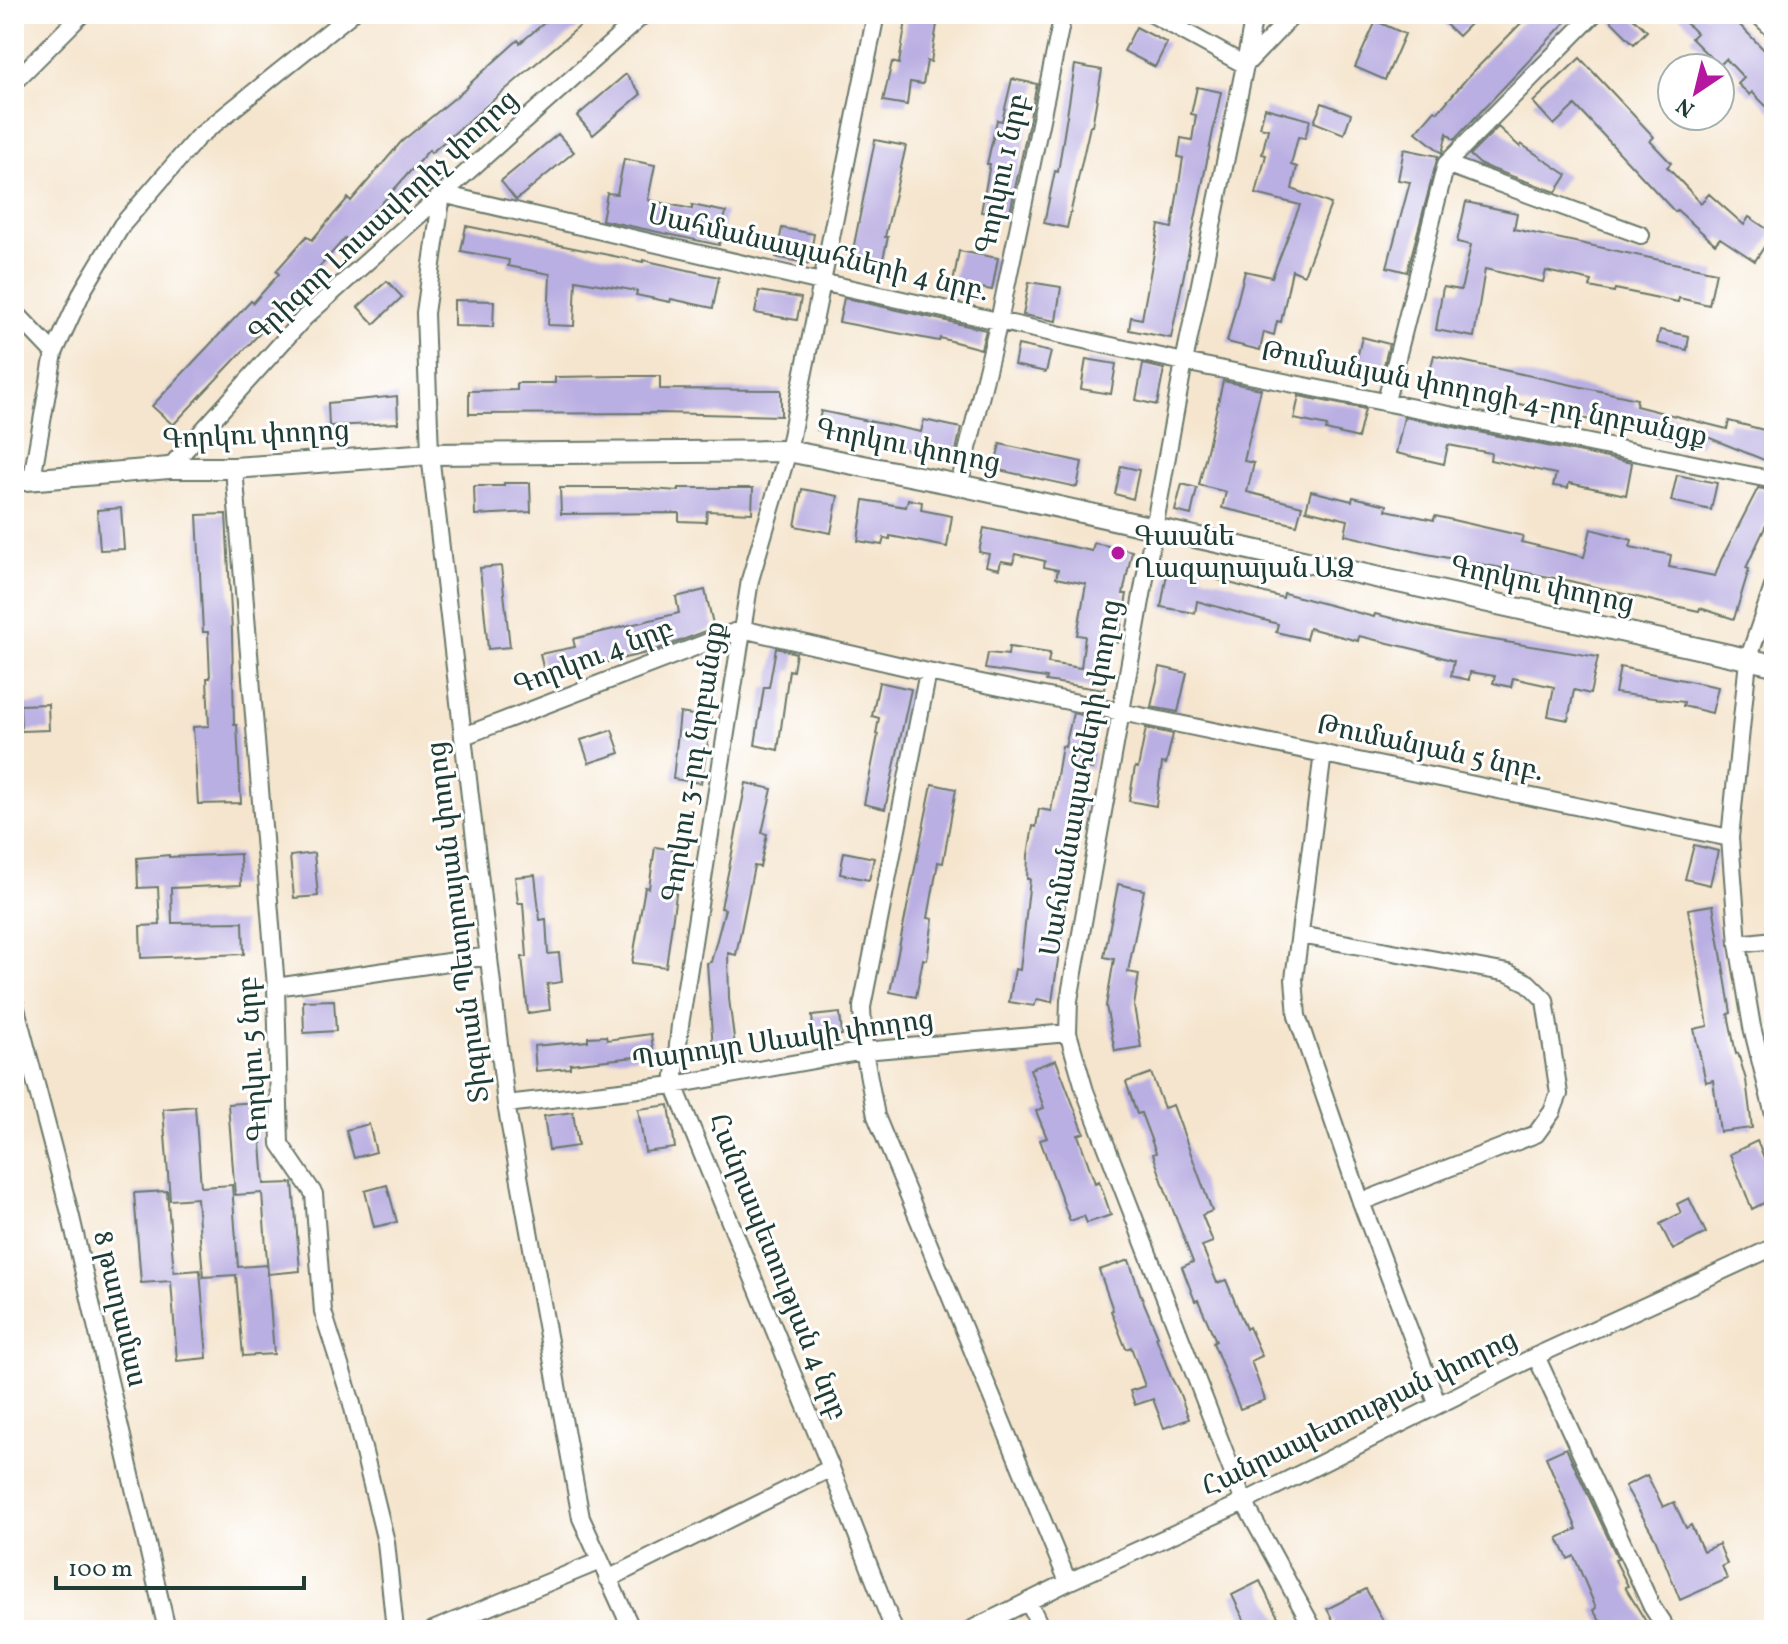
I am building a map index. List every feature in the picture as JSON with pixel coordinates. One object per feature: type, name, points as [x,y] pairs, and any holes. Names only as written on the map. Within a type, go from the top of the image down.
[{"type":"street","points":[[14,82],[82,14]]},
{"type":"street","points":[[23,479],[54,353],[83,290],[122,225],[197,138],[351,14]]},
{"type":"street","name":"Գրիգոր Լուսավորիչ փողոց","points":[[169,468],[305,317],[644,14]]},
{"type":"street","name":"Գորկու 3-րդ նրբանցք","points":[[674,1085],[680,1025],[750,580],[788,451],[876,14]]},
{"type":"street","name":"Գորկու 1 նրբ","points":[[959,485],[999,321],[1063,14]]},
{"type":"street","points":[[1152,14],[1245,65],[1294,14]]},
{"type":"street","name":"Սահմանապահների փողոց","points":[[1254,14],[1184,362],[1120,712],[1069,1000],[1068,1033],[1085,1091],[1244,1502],[1314,1630]]},
{"type":"street","points":[[1386,401],[1446,164],[1594,14]]},
{"type":"street","points":[[1757,14],[1774,30]]},
{"type":"street","points":[[1446,164],[1641,235]]},
{"type":"street","name":"Սահմանապահների 4 նրբ.","points":[[442,194],[1184,362]]},
{"type":"street","name":"Տիգրան Պետրոսյան փողոց","points":[[442,194],[425,313],[430,454],[506,1104],[581,1518],[632,1630]]},
{"type":"street","points":[[14,311],[54,353]]},
{"type":"street","name":"Թումանյան փողոցի 4-րդ նրբանցք","points":[[1184,362],[1774,480]]},
{"type":"street","name":"Գորկու փողոց","points":[[23,479],[430,454],[788,451],[959,485],[1774,665]]},
{"type":"street","name":"Գորկու 5 նրբ","points":[[234,468],[276,987],[280,1144],[314,1194],[323,1312],[351,1400],[386,1542],[395,1630]]},
{"type":"street","points":[[1774,584],[1748,660],[1730,838],[1738,944],[1752,1027],[1774,1115]]},
{"type":"street","name":"Թումանյան 5 նրբ.","points":[[742,629],[928,672],[1730,838]]},
{"type":"street","name":"Գորկու 4 նրբ","points":[[464,736],[742,629]]},
{"type":"street","points":[[928,672],[862,1007],[864,1051],[876,1116],[1068,1582]]},
{"type":"street","points":[[1323,753],[1294,979],[1297,1016],[1361,1202],[1437,1403]]},
{"type":"street","points":[[1300,935],[1508,973],[1528,983],[1545,1000],[1559,1094],[1552,1112],[1536,1134],[1361,1202]]},
{"type":"street","points":[[1738,944],[1774,940]]},
{"type":"street","points":[[276,987],[489,956]]},
{"type":"street","name":"8 թաղամաս","points":[[14,1001],[70,1213],[167,1630]]},
{"type":"street","name":"Պարույր Սևակի փողոց","points":[[506,1104],[674,1085],[864,1051],[1068,1033]]},
{"type":"street","name":"Հանրապետության 4 նրբ","points":[[674,1085],[894,1630]]},
{"type":"street","name":"Հանրապետության փողոց","points":[[970,1630],[1244,1502],[1437,1403],[1774,1247]]},
{"type":"street","points":[[1536,1356],[1652,1607],[1667,1630]]},
{"type":"street","points":[[608,1579],[831,1468]]},
{"type":"street","points":[[433,1630],[600,1561]]},
{"type":"street","points":[[1028,1601],[1042,1630]]},
{"type":"building","points":[[560,14],[594,14],[431,153],[429,150],[348,241],[345,238],[173,425],[152,406],[251,301],[253,303],[307,236],[312,240],[348,198],[351,201],[401,142],[468,87],[518,40],[520,43],[550,18],[553,21]]},
{"type":"building","points":[[907,14],[938,18],[931,62],[927,61],[923,84],[910,82],[907,105],[883,101],[892,62],[899,64]]},
{"type":"building","points":[[1435,14],[1480,14],[1458,36]]},
{"type":"building","points":[[1530,14],[1573,14],[1454,140],[1447,133],[1442,153],[1416,132]]},
{"type":"building","points":[[1629,14],[1647,31],[1634,44],[1605,15]]},
{"type":"building","points":[[1677,14],[1729,14],[1774,60],[1774,114],[1752,92],[1750,95],[1738,84],[1744,78],[1736,70],[1736,52],[1705,52],[1691,38],[1696,33]]},
{"type":"building","points":[[1376,21],[1405,34],[1385,80],[1355,67]]},
{"type":"building","points":[[1136,27],[1167,43],[1155,67],[1124,51]]},
{"type":"building","points":[[1580,58],[1654,137],[1650,141],[1671,163],[1667,167],[1701,203],[1709,194],[1744,225],[1749,217],[1773,233],[1755,261],[1720,238],[1715,244],[1677,210],[1675,212],[1575,105],[1554,125],[1533,102]]},
{"type":"building","points":[[1075,65],[1102,70],[1067,228],[1044,223],[1055,171],[1058,172]]},
{"type":"building","points":[[626,74],[641,94],[593,135],[577,116]]},
{"type":"building","points":[[1012,79],[1037,84],[1009,217],[981,212],[997,120],[1002,121]]},
{"type":"building","points":[[1197,87],[1221,92],[1171,338],[1129,330],[1131,317],[1142,319],[1159,225],[1172,228],[1183,158],[1178,157],[1181,138],[1192,140],[1196,115],[1191,114]]},
{"type":"building","points":[[1322,103],[1351,114],[1344,134],[1314,122]]},
{"type":"building","points":[[1265,108],[1310,120],[1305,138],[1298,137],[1291,165],[1297,167],[1292,189],[1331,204],[1304,275],[1292,270],[1281,322],[1277,321],[1274,335],[1264,332],[1260,350],[1227,342],[1245,271],[1272,277],[1300,205],[1256,194],[1266,155],[1262,154],[1268,129],[1260,127]]},
{"type":"building","points":[[1498,127],[1520,147],[1521,144],[1567,175],[1556,192],[1481,165],[1470,155]]},
{"type":"building","points":[[558,134],[574,152],[516,200],[501,181]]},
{"type":"building","points":[[875,140],[906,146],[880,272],[850,265]]},
{"type":"building","points":[[1404,149],[1438,156],[1407,272],[1387,267],[1410,182],[1398,180]]},
{"type":"building","points":[[624,159],[655,165],[648,200],[726,212],[719,245],[602,220],[607,193],[617,194]]},
{"type":"building","points":[[1466,202],[1517,213],[1514,229],[1716,272],[1709,305],[1679,298],[1678,302],[1590,287],[1592,281],[1546,271],[1543,282],[1485,269],[1474,337],[1436,330],[1443,287],[1461,290],[1471,245],[1457,242]]},
{"type":"building","points":[[466,226],[719,277],[713,308],[671,299],[670,302],[636,295],[637,291],[576,280],[574,326],[548,325],[550,274],[508,266],[509,260],[461,251]]},
{"type":"building","points":[[782,228],[814,234],[809,264],[776,257]]},
{"type":"building","points":[[959,251],[998,258],[992,290],[953,283]]},
{"type":"building","points":[[387,281],[402,297],[374,324],[358,307]]},
{"type":"building","points":[[1029,282],[1061,287],[1056,321],[1023,315]]},
{"type":"building","points":[[759,291],[801,298],[797,320],[755,313]]},
{"type":"building","points":[[844,298],[986,330],[981,349],[940,338],[939,341],[839,322]]},
{"type":"building","points":[[454,300],[494,301],[493,327],[454,326]]},
{"type":"building","points":[[1660,330],[1689,336],[1687,350],[1657,343]]},
{"type":"building","points":[[1362,337],[1389,344],[1381,378],[1354,371]]},
{"type":"building","points":[[1018,345],[1051,352],[1046,372],[1014,365]]},
{"type":"building","points":[[1434,355],[1637,399],[1636,406],[1727,429],[1729,421],[1764,430],[1774,414],[1774,464],[1705,436],[1701,445],[1427,383]]},
{"type":"building","points":[[1086,359],[1116,364],[1111,394],[1081,389]]},
{"type":"building","points":[[1143,364],[1164,369],[1157,405],[1136,400]]},
{"type":"building","points":[[660,376],[660,389],[781,390],[781,416],[469,414],[469,391],[517,390],[517,383],[555,383],[555,377]]},
{"type":"building","points":[[1223,381],[1261,389],[1244,461],[1254,463],[1247,492],[1302,506],[1297,525],[1222,508],[1226,492],[1199,485]]},
{"type":"building","points":[[397,396],[398,423],[329,426],[328,403]]},
{"type":"building","points":[[1299,396],[1365,409],[1358,438],[1326,430],[1327,426],[1294,419]]},
{"type":"building","points":[[821,411],[921,432],[924,420],[961,428],[954,460],[817,430]]},
{"type":"building","points":[[1404,417],[1632,463],[1626,495],[1569,483],[1568,488],[1553,486],[1556,474],[1490,460],[1491,453],[1448,445],[1444,464],[1396,453]]},
{"type":"building","points":[[1000,444],[1082,462],[1077,487],[994,469]]},
{"type":"building","points":[[1121,466],[1139,470],[1133,499],[1115,494]]},
{"type":"building","points":[[1677,475],[1717,483],[1711,510],[1671,501]]},
{"type":"building","points":[[504,483],[530,483],[531,512],[475,515],[474,486],[504,486]]},
{"type":"building","points":[[1182,484],[1197,488],[1191,515],[1175,511]]},
{"type":"building","points":[[560,488],[679,491],[679,488],[753,488],[752,513],[707,511],[706,522],[679,521],[679,513],[561,514]]},
{"type":"building","points":[[1758,488],[1774,491],[1774,508],[1746,568],[1749,569],[1734,619],[1700,608],[1699,611],[1345,535],[1348,520],[1306,510],[1311,491],[1352,501],[1353,497],[1387,505],[1386,510],[1434,520],[1435,516],[1523,536],[1521,542],[1584,557],[1591,529],[1632,540],[1630,547],[1671,555],[1669,567],[1715,576]]},
{"type":"building","points":[[802,489],[838,496],[831,533],[795,526]]},
{"type":"building","points":[[908,499],[922,502],[921,510],[952,516],[947,547],[890,536],[890,539],[884,538],[882,545],[858,541],[864,500],[906,507]]},
{"type":"building","points":[[121,508],[124,549],[100,550],[97,510]]},
{"type":"building","points":[[226,514],[234,725],[237,725],[241,803],[198,804],[193,727],[209,726],[207,678],[210,678],[208,632],[203,632],[197,515]]},
{"type":"building","points":[[984,528],[1092,551],[1094,543],[1132,551],[1123,594],[1127,594],[1118,643],[1111,641],[1104,690],[985,669],[988,653],[1008,655],[1009,647],[1050,653],[1048,663],[1081,668],[1085,636],[1077,635],[1086,584],[1056,578],[1058,570],[1044,567],[1045,561],[1015,554],[1013,563],[1001,561],[999,569],[986,566],[989,554],[979,552]]},
{"type":"building","points":[[1169,562],[1202,568],[1201,575],[1283,598],[1284,593],[1374,617],[1375,614],[1457,634],[1598,657],[1590,694],[1574,690],[1568,720],[1548,716],[1554,687],[1513,678],[1511,687],[1493,683],[1495,676],[1470,672],[1469,680],[1451,676],[1454,661],[1418,650],[1359,636],[1358,641],[1309,628],[1306,639],[1276,632],[1278,624],[1197,601],[1195,613],[1161,607]]},
{"type":"building","points":[[501,566],[510,647],[488,649],[480,568]]},
{"type":"building","points":[[705,590],[714,628],[651,652],[545,676],[540,654],[575,647],[573,639],[679,613],[676,597]]},
{"type":"building","points":[[776,648],[796,653],[793,671],[789,670],[778,750],[755,745],[764,687],[769,687]]},
{"type":"building","points":[[1160,667],[1187,673],[1178,712],[1151,707]]},
{"type":"building","points":[[1620,667],[1718,687],[1712,713],[1683,706],[1684,702],[1615,693]]},
{"type":"building","points":[[879,682],[911,689],[885,809],[864,804],[878,735],[879,718],[872,716]]},
{"type":"building","points":[[48,704],[49,730],[21,731],[20,705]]},
{"type":"building","points":[[680,713],[712,718],[701,783],[673,779]]},
{"type":"building","points":[[1073,713],[1099,719],[1092,769],[1083,767],[1078,795],[1086,797],[1074,863],[1066,861],[1060,904],[1065,905],[1064,918],[1052,1002],[1037,999],[1034,1006],[1009,1002],[1015,969],[1020,970],[1033,826],[1036,827],[1039,809],[1051,811],[1062,746],[1065,747]]},
{"type":"building","points":[[1146,728],[1173,734],[1166,764],[1162,763],[1156,806],[1129,801]]},
{"type":"building","points":[[612,730],[620,753],[589,763],[581,740]]},
{"type":"building","points":[[746,783],[772,789],[762,833],[767,834],[760,867],[754,866],[736,955],[728,953],[729,999],[735,1046],[713,1049],[707,963],[711,962],[725,909],[721,908]]},
{"type":"building","points":[[932,784],[956,789],[943,863],[938,862],[928,918],[933,919],[927,960],[923,959],[916,997],[890,992]]},
{"type":"building","points":[[1694,845],[1718,851],[1710,885],[1685,879]]},
{"type":"building","points":[[655,847],[682,851],[666,967],[632,963]]},
{"type":"building","points":[[844,852],[874,858],[869,880],[840,874]]},
{"type":"building","points":[[314,853],[318,896],[294,898],[290,856]]},
{"type":"building","points":[[240,854],[241,885],[171,888],[172,923],[243,922],[244,954],[141,958],[140,926],[160,925],[158,887],[138,888],[137,858]]},
{"type":"building","points":[[535,875],[540,920],[546,919],[548,954],[559,953],[562,982],[547,984],[550,1010],[528,1013],[522,957],[527,957],[523,903],[518,903],[515,877]]},
{"type":"building","points":[[1118,884],[1144,890],[1128,972],[1139,974],[1134,1006],[1141,1047],[1115,1051],[1106,1006],[1114,959],[1104,957]]},
{"type":"building","points":[[1713,905],[1731,1013],[1728,1014],[1736,1054],[1746,1080],[1752,1128],[1720,1132],[1713,1080],[1706,1082],[1694,1029],[1708,1026],[1688,909]]},
{"type":"building","points":[[334,1000],[336,1031],[304,1033],[303,1001]]},
{"type":"building","points":[[840,1013],[842,1035],[814,1037],[812,1016]]},
{"type":"building","points":[[651,1034],[654,1055],[536,1071],[534,1046],[588,1041],[588,1037],[606,1036],[607,1040]]},
{"type":"building","points":[[1056,1060],[1084,1133],[1078,1135],[1095,1183],[1099,1181],[1111,1215],[1087,1223],[1084,1216],[1070,1221],[1040,1140],[1047,1138],[1036,1111],[1044,1108],[1030,1069]]},
{"type":"building","points":[[1151,1073],[1164,1108],[1173,1105],[1212,1211],[1202,1215],[1213,1242],[1202,1246],[1217,1283],[1226,1280],[1246,1329],[1249,1327],[1262,1356],[1251,1361],[1265,1400],[1240,1409],[1213,1343],[1216,1341],[1182,1267],[1193,1262],[1153,1154],[1156,1153],[1126,1082]]},
{"type":"building","points":[[258,1102],[264,1184],[293,1183],[300,1271],[268,1274],[262,1193],[235,1195],[228,1104]]},
{"type":"building","points":[[669,1105],[675,1148],[645,1152],[638,1109]]},
{"type":"building","points":[[195,1106],[201,1187],[232,1185],[238,1267],[267,1265],[274,1354],[243,1356],[236,1275],[203,1277],[197,1198],[170,1200],[163,1109]]},
{"type":"building","points":[[573,1112],[578,1146],[549,1150],[544,1116]]},
{"type":"building","points":[[369,1124],[376,1152],[354,1158],[346,1130]]},
{"type":"building","points":[[1757,1141],[1774,1181],[1774,1198],[1752,1209],[1730,1154]]},
{"type":"building","points":[[387,1185],[397,1222],[374,1227],[365,1191]]},
{"type":"building","points":[[167,1191],[174,1272],[200,1270],[207,1358],[177,1361],[171,1281],[141,1283],[134,1193]]},
{"type":"building","points":[[1689,1198],[1706,1233],[1673,1250],[1660,1224],[1681,1213],[1677,1204]]},
{"type":"building","points":[[1129,1260],[1189,1419],[1164,1428],[1153,1399],[1135,1405],[1130,1391],[1145,1386],[1131,1347],[1126,1349],[1099,1270]]},
{"type":"building","points":[[1566,1448],[1618,1559],[1615,1560],[1628,1586],[1625,1587],[1651,1630],[1606,1630],[1593,1610],[1596,1608],[1574,1556],[1568,1559],[1558,1538],[1577,1529],[1546,1457]]},
{"type":"building","points":[[1647,1475],[1663,1507],[1674,1502],[1686,1528],[1691,1525],[1703,1551],[1719,1544],[1727,1564],[1722,1566],[1727,1579],[1680,1600],[1655,1538],[1625,1486]]},
{"type":"building","points":[[1260,1581],[1285,1630],[1249,1630],[1232,1595]]},
{"type":"building","points":[[1366,1589],[1388,1630],[1338,1630],[1327,1609]]},
{"type":"place","name":"Գաանե Ղազարայան ԱՁ","points":[[1118,553]]}]
